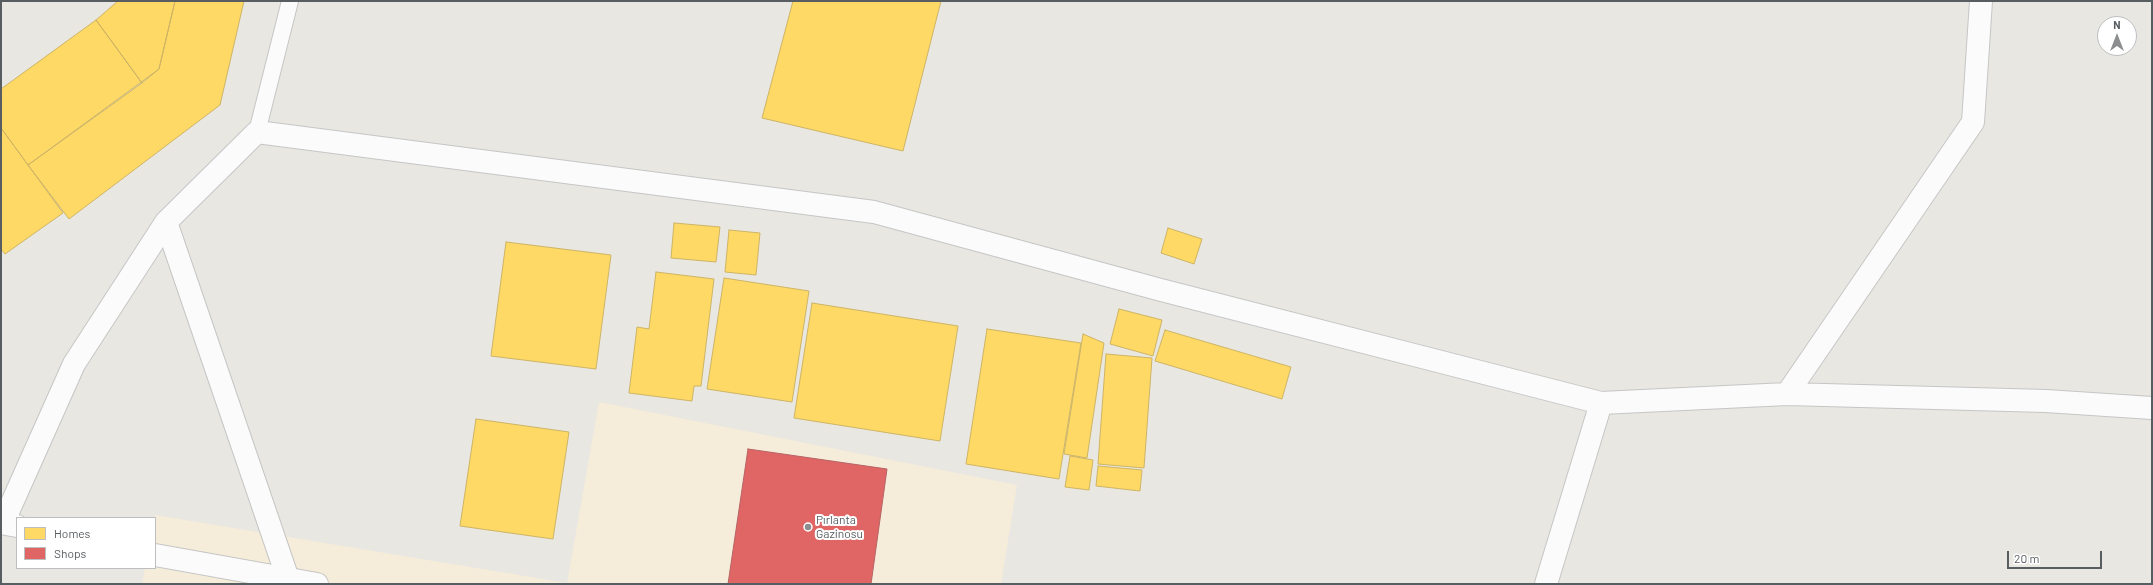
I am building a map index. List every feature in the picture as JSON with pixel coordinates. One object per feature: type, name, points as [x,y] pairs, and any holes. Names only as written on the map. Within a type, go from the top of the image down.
[{"type":"street","points":[[1787,394],[1973,122],[1982,1]]},
{"type":"street","points":[[7,524],[74,364],[166,222],[257,132],[874,212],[1161,290],[1601,404],[1787,394],[2046,401],[2152,408]]},
{"type":"street","points":[[166,222],[288,579]]},
{"type":"street","points":[[1546,584],[1601,404]]},
{"type":"street","points":[[156,555],[317,584]]},
{"type":"lane","points":[[257,132],[290,1]]},
{"type":"shaded area","points":[[599,402],[1017,485],[1001,584],[142,584],[145,569],[156,569],[155,515],[567,583]]},
{"type":"building: Homes","points":[[118,1],[175,1],[159,69],[142,83],[96,20]]},
{"type":"building: Homes","points":[[175,1],[244,1],[220,105],[69,219],[28,165],[159,69]]},
{"type":"building: Homes","points":[[793,1],[941,1],[903,151],[762,118]]},
{"type":"building: Homes","points":[[96,20],[142,83],[28,165],[1,128],[1,89]]},
{"type":"building: Homes","points":[[1,128],[63,213],[5,254],[1,249]]},
{"type":"building: Homes","points":[[674,223],[720,227],[716,262],[671,258]]},
{"type":"building: Homes","points":[[1168,228],[1202,239],[1194,264],[1161,253]]},
{"type":"building: Homes","points":[[729,230],[760,233],[756,275],[725,272]]},
{"type":"building: Homes","points":[[506,242],[611,255],[596,369],[491,356]]},
{"type":"building: Homes","points":[[656,272],[714,279],[701,386],[694,386],[692,401],[629,393],[637,327],[649,329]]},
{"type":"building: Homes","points":[[724,278],[809,291],[792,402],[707,389]]},
{"type":"building: Homes","points":[[812,303],[958,326],[940,441],[794,418]]},
{"type":"building: Homes","points":[[1119,309],[1162,320],[1153,356],[1110,344]]},
{"type":"building: Homes","points":[[987,329],[1081,343],[1059,479],[966,464]]},
{"type":"building: Homes","points":[[1165,330],[1291,367],[1282,399],[1155,361]]},
{"type":"building: Homes","points":[[1083,334],[1104,343],[1087,458],[1064,454]]},
{"type":"building: Homes","points":[[1106,354],[1152,358],[1144,468],[1098,464]]},
{"type":"building: Homes","points":[[476,419],[569,432],[553,539],[460,526]]},
{"type":"building: Homes","points":[[1070,456],[1093,460],[1089,490],[1065,487]]},
{"type":"building: Homes","points":[[1098,466],[1142,470],[1140,491],[1096,486]]},
{"type":"building: Shops","name":"Pırlanta Gazinosu","points":[[748,449],[887,469],[871,584],[728,584]]},
{"type":"place","name":"Pırlanta Gazinosu","points":[[808,527]]}]
